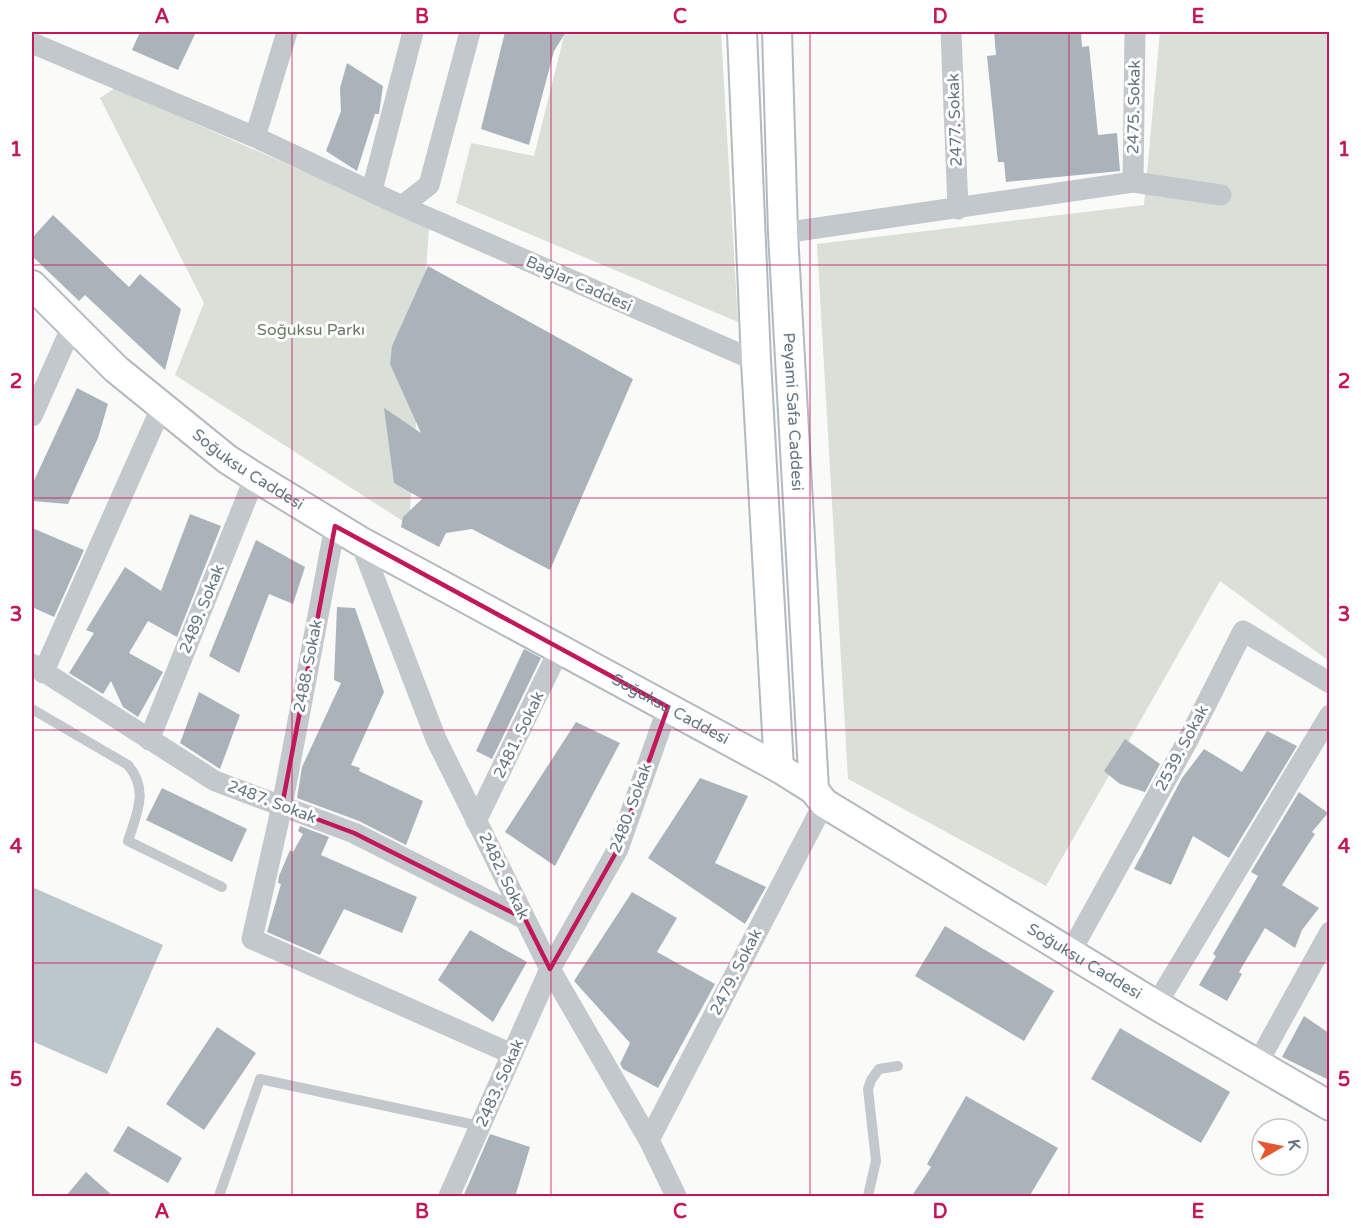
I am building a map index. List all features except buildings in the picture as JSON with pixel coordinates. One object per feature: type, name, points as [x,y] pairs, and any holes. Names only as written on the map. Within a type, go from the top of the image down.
[{"type":"street","points":[[255,137],[287,32]]},
{"type":"street","points":[[372,190],[412,32]]},
{"type":"street","points":[[402,206],[429,185],[470,32]]},
{"type":"street","name":"Peyami Safa Caddesi","points":[[742,32],[756,362],[779,768]]},
{"type":"street","name":"Peyami Safa Caddesi","points":[[777,32],[783,233],[819,797]]},
{"type":"street","name":"2477. Sokak","points":[[951,32],[958,210]]},
{"type":"street","name":"2475. Sokak","points":[[1133,182],[1135,32]]},
{"type":"street","name":"Bağlar Caddesi","points":[[32,43],[255,137],[402,206],[756,362]]},
{"type":"street","points":[[783,233],[958,210],[1133,182],[1221,195]]},
{"type":"street","name":"Soğuksu Caddesi","points":[[32,285],[116,369],[227,459],[255,477],[360,541],[779,768],[819,797],[1070,953],[1329,1106]]},
{"type":"street","points":[[32,416],[73,324]]},
{"type":"street","points":[[37,669],[162,406]]},
{"type":"street","name":"2489. Sokak","points":[[149,740],[255,477]]},
{"type":"street","name":"2488. Sokak","points":[[335,526],[282,806],[252,939],[512,1054]]},
{"type":"street","name":"2482. Sokak","points":[[360,541],[436,739],[550,969],[648,1140],[676,1197]]},
{"type":"street","name":"2539. Sokak","points":[[1070,953],[1188,740],[1243,631],[1329,683]]},
{"type":"street","name":"2481. Sokak","points":[[476,821],[560,648]]},
{"type":"street","name":"2487. Sokak","points":[[37,669],[215,781],[354,833],[525,919]]},
{"type":"street","name":"2480. Sokak","points":[[550,969],[618,849],[668,707]]},
{"type":"street","points":[[1155,1005],[1329,715]]},
{"type":"street","name":"2479. Sokak","points":[[648,1140],[819,797]]},
{"type":"street","points":[[1257,1064],[1329,932]]},
{"type":"street","name":"2483. Sokak","points":[[449,1197],[550,969]]},
{"type":"lane","points":[[32,709],[128,765],[134,773],[142,798],[128,841],[222,887]]},
{"type":"lane","points":[[868,1197],[876,1161],[868,1089],[879,1069],[898,1066]]},
{"type":"lane","points":[[219,1197],[260,1079],[480,1126]]},
{"type":"highlighted area","points":[[335,526],[668,707],[618,849],[550,969],[525,919],[354,833],[282,806]]},
{"type":"green space","points":[[565,32],[721,32],[738,322],[456,203],[471,143],[534,156]]},
{"type":"green space","points":[[1160,32],[1329,32],[1329,661],[1220,581],[1046,886],[848,779],[817,244],[1144,205]]},
{"type":"green space","name":"Soğuksu Parkı","points":[[115,88],[429,227],[409,525],[175,375],[204,303],[100,98]]},
{"type":"shaded area","points":[[32,887],[163,945],[107,1074],[32,1041]]}]
